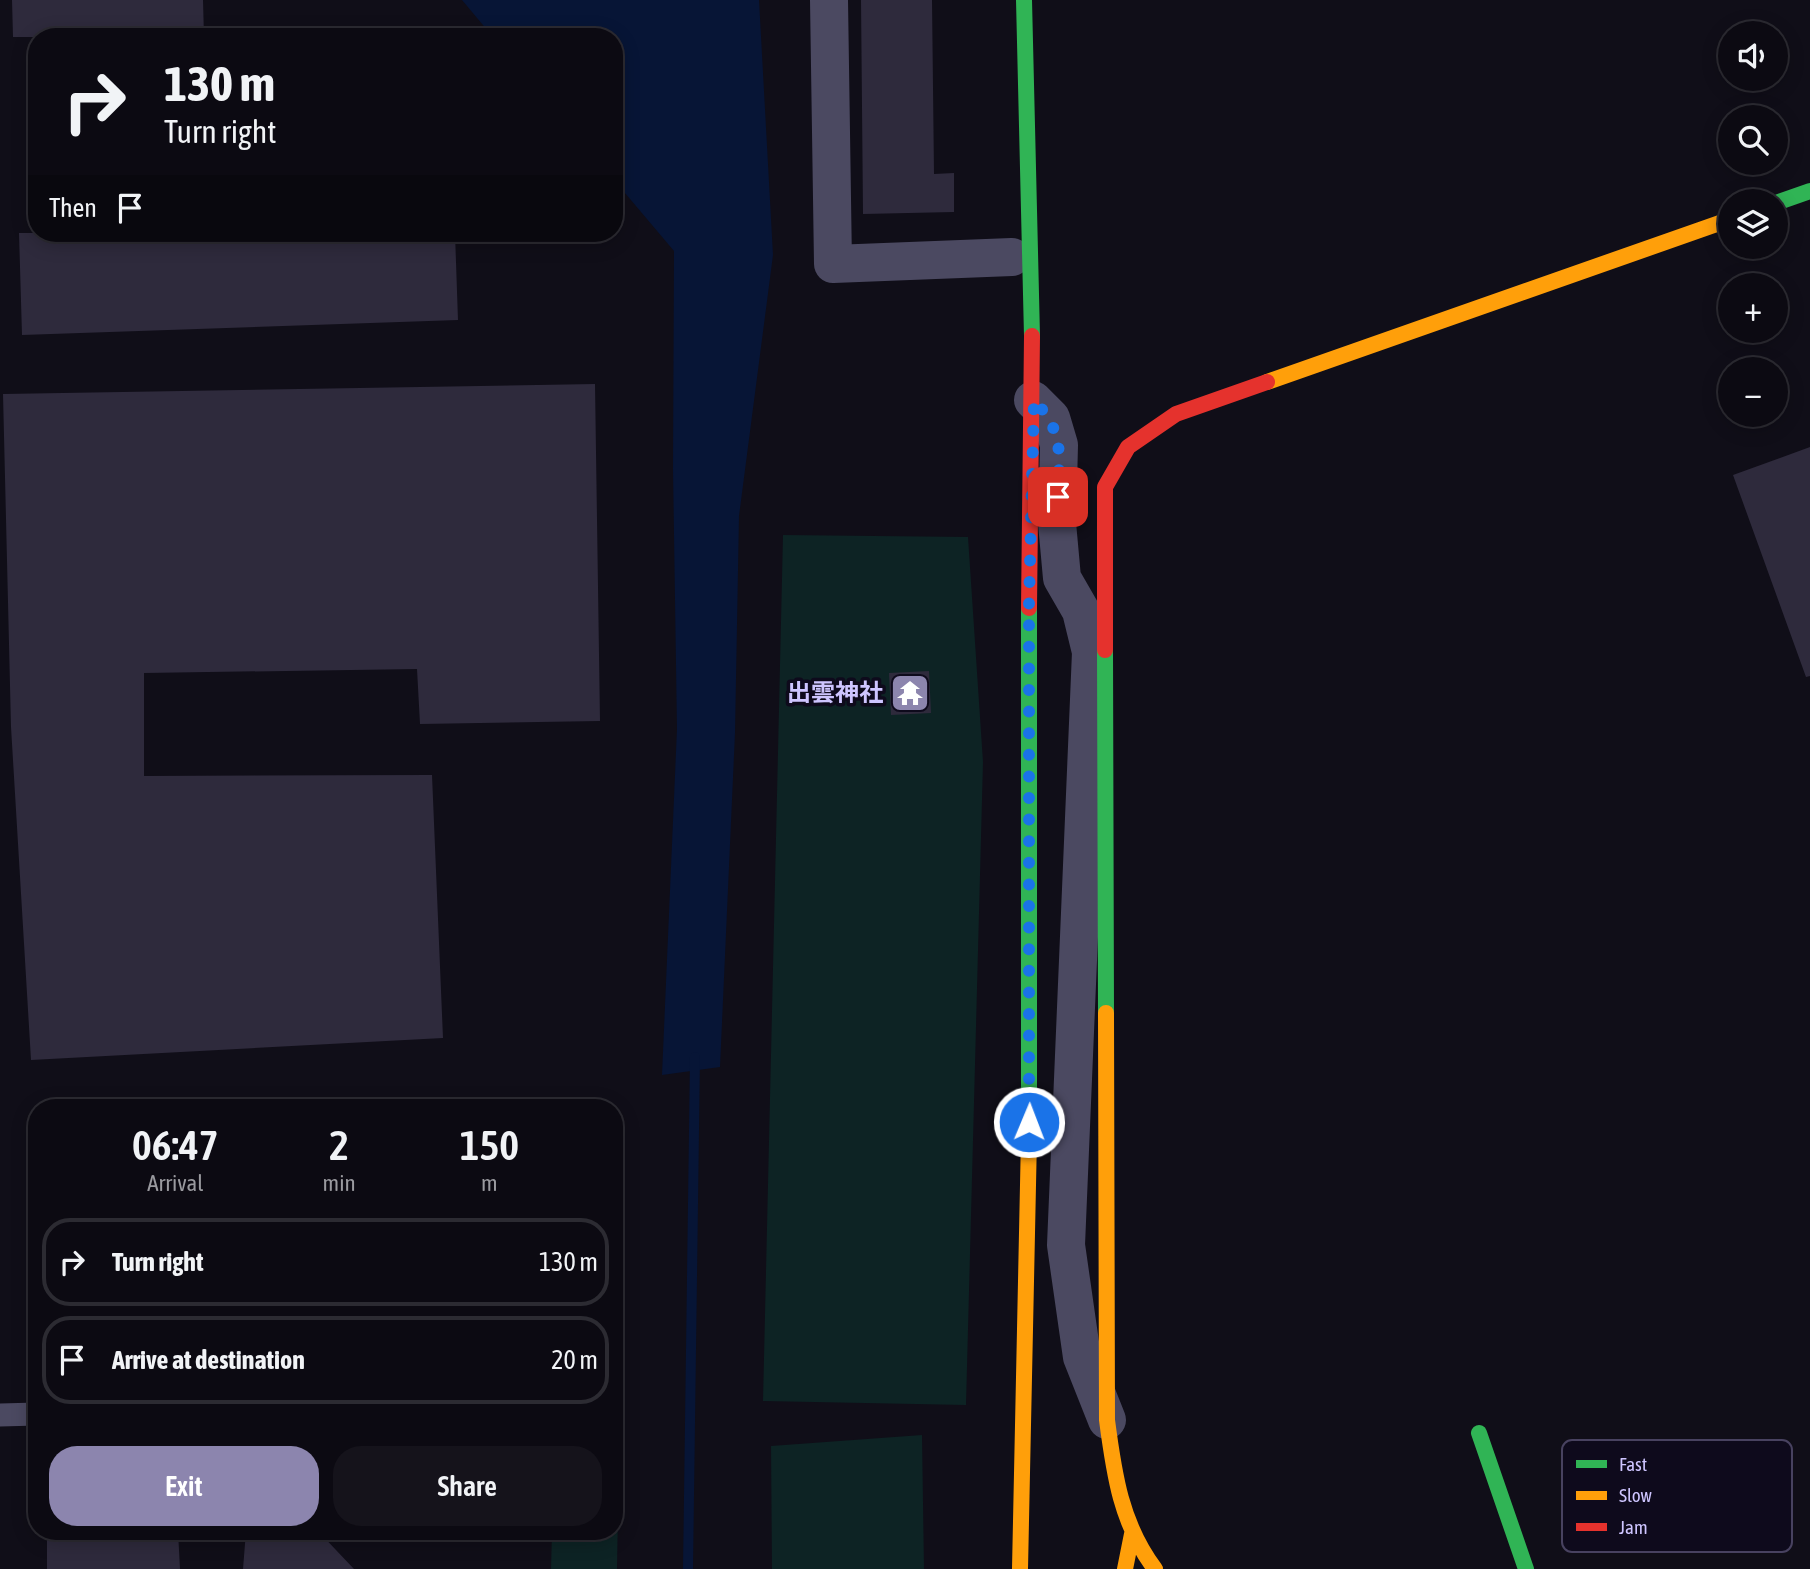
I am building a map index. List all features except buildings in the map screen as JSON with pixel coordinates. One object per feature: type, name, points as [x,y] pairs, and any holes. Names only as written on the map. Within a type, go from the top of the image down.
[{"type":"street","points":[[829,0],[833,264],[1012,257]]},
{"type":"street","points":[[1020,1569],[1031,1039],[1029,604],[1034,400],[1024,0]]},
{"type":"street","points":[[1788,198],[1810,191]]},
{"type":"street","points":[[1155,1569],[1132,1534],[1118,1500],[1107,1420],[1105,487],[1128,447],[1177,414],[1718,224]]},
{"type":"street","points":[[1034,400],[1051,418],[1059,445],[1057,523],[1062,578],[1081,611],[1091,652],[1066,1245],[1082,1357],[1107,1420]]},
{"type":"street","points":[[1479,1433],[1526,1569]]},
{"type":"street","points":[[1125,1569],[1132,1534]]},
{"type":"lane","points":[[0,1415],[28,1415]]},
{"type":"green space","points":[[783,535],[968,537],[983,762],[966,1405],[763,1401]]},
{"type":"green space","points":[[922,1435],[924,1569],[772,1569],[771,1446]]},
{"type":"green space","points":[[552,1540],[618,1540],[617,1569],[551,1569]]},
{"type":"water","points":[[462,0],[759,0],[773,255],[739,516],[735,733],[720,1067],[662,1075],[677,729],[673,469],[674,251],[623,191],[623,28],[485,28]]},
{"type":"waterway","points":[[688,1569],[695,1057]]},
{"type":"traffic: fast","points":[[1024,0],[1032,336]]},
{"type":"traffic: fast","points":[[1788,199],[1810,191]]},
{"type":"traffic: fast","points":[[1029,608],[1029,1137]]},
{"type":"traffic: fast","points":[[1105,650],[1106,1013]]},
{"type":"traffic: fast","points":[[1479,1433],[1526,1569]]},
{"type":"traffic: slow","points":[[1267,382],[1718,224]]},
{"type":"traffic: slow","points":[[1106,1013],[1107,1420],[1121,1498],[1134,1534],[1155,1569]]},
{"type":"traffic: slow","points":[[1020,1569],[1029,1137]]},
{"type":"traffic: slow","points":[[1125,1569],[1132,1534]]},
{"type":"traffic: jam","points":[[1029,608],[1032,336]]},
{"type":"traffic: jam","points":[[1105,650],[1105,487],[1128,447],[1176,414],[1267,382]]},
{"type":"place","name":"出雲神社","points":[[910,693]]},
{"type":"route","points":[[1029,1122],[1029,604],[1034,400],[1051,418],[1059,445],[1058,497]]}]
